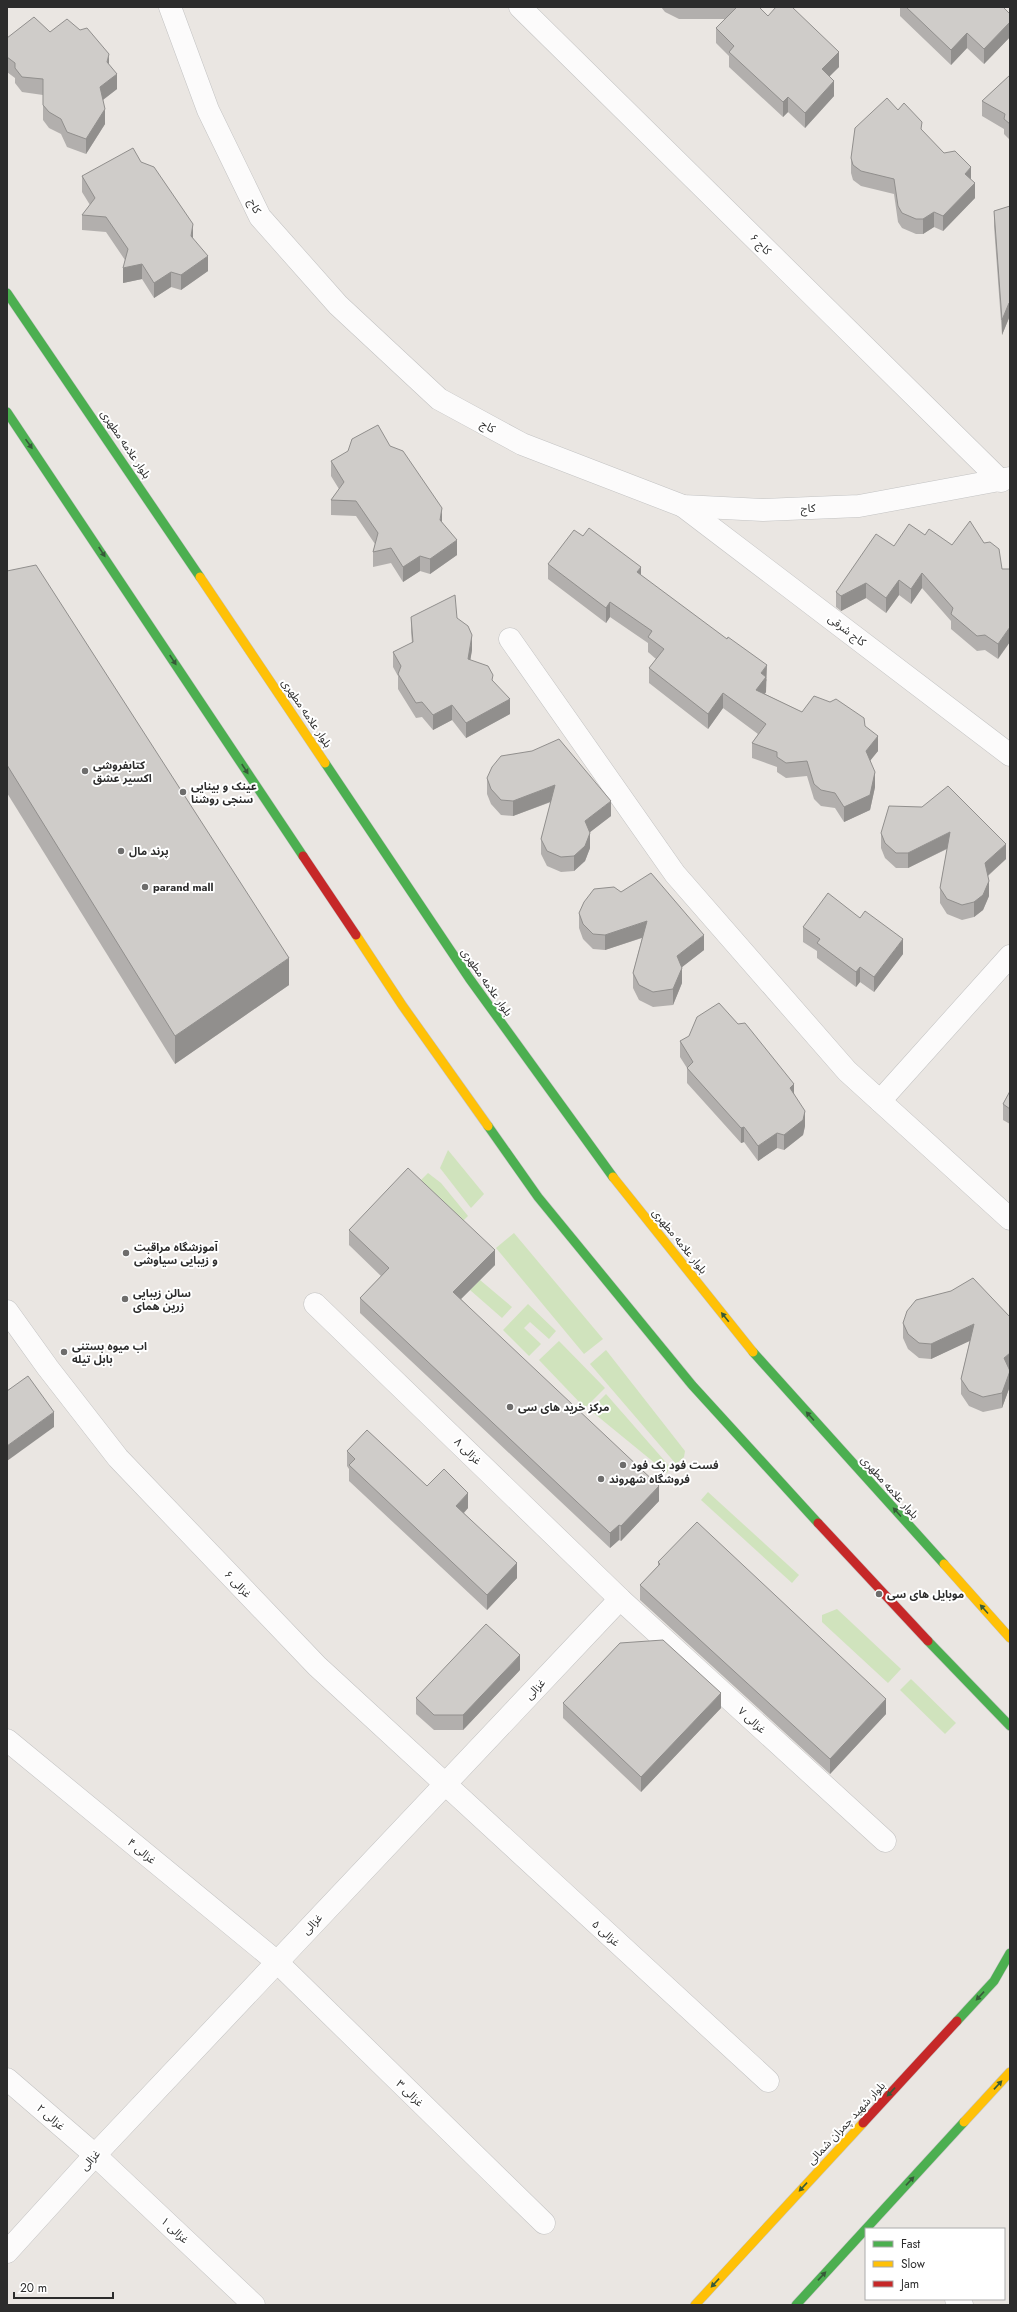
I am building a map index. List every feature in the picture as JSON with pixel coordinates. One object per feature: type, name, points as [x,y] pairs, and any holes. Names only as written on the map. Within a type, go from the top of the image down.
[{"type":"main road","name":"بلوار علامه مطهری","points":[[7,293],[118,454],[469,978],[604,1165],[758,1358],[1010,1638]]},
{"type":"main road","points":[[7,412],[56,483],[402,1005],[538,1197],[692,1385],[894,1606],[1010,1726]]},
{"type":"main road","name":"بلوار شهید چمران شمالی","points":[[695,2305],[994,1981],[1010,1953]]},
{"type":"main road","points":[[994,1981],[1010,1973]]},
{"type":"main road","points":[[867,2228],[1010,2072]]},
{"type":"main road","points":[[796,2305],[865,2230]]},
{"type":"street","points":[[155,7],[185,49]]},
{"type":"street","name":"کاج","points":[[170,7],[208,110],[260,217],[338,305],[439,398],[522,444],[683,506],[763,510],[859,506],[1006,480]]},
{"type":"street","name":"کاج ۶","points":[[520,7],[1006,480]]},
{"type":"street","name":"کاج شرقی","points":[[683,506],[1010,755]]},
{"type":"street","points":[[510,639],[675,874],[847,1071],[1010,1219]]},
{"type":"street","points":[[880,1101],[1010,956]]},
{"type":"street","name":"غزالی ۸","points":[[315,1304],[620,1599]]},
{"type":"street","name":"غزالی ۶","points":[[7,1311],[48,1368],[118,1458],[221,1567],[318,1666],[444,1785]]},
{"type":"street","name":"غزالی","points":[[7,2252],[95,2155],[620,1599]]},
{"type":"street","name":"غزالی ۷","points":[[620,1599],[884,1840]]},
{"type":"street","name":"غزالی ۴","points":[[7,1740],[277,1962]]},
{"type":"street","name":"غزالی ۵","points":[[444,1785],[768,2081]]},
{"type":"street","name":"غزالی ۳","points":[[277,1962],[544,2223]]},
{"type":"street","name":"غزالی ۲","points":[[7,2079],[95,2155]]},
{"type":"street","name":"غزالی ۱","points":[[95,2155],[254,2305]]},
{"type":"green space","points":[[448,1150],[484,1194],[471,1208],[440,1168]]},
{"type":"green space","points":[[428,1173],[441,1183],[468,1216],[456,1228],[413,1188]]},
{"type":"green space","points":[[514,1233],[603,1339],[584,1354],[496,1248]]},
{"type":"green space","points":[[480,1280],[512,1307],[502,1318],[470,1290]]},
{"type":"green space","points":[[528,1304],[556,1331],[549,1339],[530,1322],[524,1328],[541,1344],[529,1356],[503,1330]]},
{"type":"green space","points":[[559,1341],[605,1388],[585,1408],[539,1360]]},
{"type":"green space","points":[[606,1350],[685,1451],[684,1457],[676,1464],[590,1364]]},
{"type":"green space","points":[[606,1394],[670,1467],[667,1473],[590,1410]]},
{"type":"green space","points":[[708,1492],[799,1575],[792,1583],[701,1500]]},
{"type":"green space","points":[[837,1609],[901,1669],[888,1683],[822,1622],[822,1615]]},
{"type":"green space","points":[[911,1679],[956,1723],[945,1734],[900,1690]]},
{"type":"building","points":[[737,7],[759,7],[768,16],[776,7],[792,7],[839,52],[822,69],[834,81],[805,113],[788,97],[783,102],[729,52],[734,46],[716,28]]},
{"type":"building","points":[[906,7],[1003,7],[1010,14],[1010,22],[984,49],[967,33],[951,50]]},
{"type":"building","points":[[34,17],[50,32],[67,19],[80,30],[87,28],[109,54],[107,62],[117,74],[100,87],[105,109],[86,139],[67,132],[61,119],[49,112],[43,105],[43,79],[22,77],[15,68],[15,63],[7,57],[7,38]]},
{"type":"building","points":[[1010,75],[1010,124],[1004,119],[1005,114],[982,101]]},
{"type":"building","points":[[887,98],[898,110],[904,103],[922,122],[921,129],[944,153],[955,151],[971,167],[965,174],[975,183],[943,216],[934,212],[923,219],[916,219],[902,213],[898,206],[894,179],[861,171],[853,165],[851,158],[855,128]]},
{"type":"building","points":[[133,148],[141,162],[154,167],[193,224],[191,236],[208,256],[181,275],[171,272],[154,283],[142,264],[123,268],[128,249],[106,217],[82,215],[95,198],[82,176]]},
{"type":"building","points":[[1010,206],[1010,304],[1009,303],[1002,320],[994,211]]},
{"type":"building","points":[[378,425],[390,446],[403,451],[442,508],[440,520],[457,540],[430,559],[420,556],[403,567],[391,548],[373,552],[378,533],[356,501],[331,500],[344,482],[331,461],[348,451],[352,439]]},
{"type":"building","points":[[970,521],[984,543],[990,542],[999,549],[1002,569],[1010,569],[1010,627],[998,644],[985,635],[977,636],[951,614],[953,608],[922,573],[911,589],[899,580],[886,598],[866,583],[841,596],[836,592],[876,534],[894,546],[909,524],[925,535],[929,529],[952,545]]},
{"type":"building","points":[[589,528],[641,567],[637,572],[727,639],[728,637],[767,665],[761,673],[766,677],[756,690],[802,712],[814,696],[830,702],[836,699],[864,718],[865,726],[878,736],[866,751],[875,772],[870,795],[844,807],[835,793],[821,790],[814,784],[807,761],[786,763],[777,757],[777,752],[752,743],[766,724],[723,693],[708,714],[649,668],[664,649],[648,637],[652,631],[610,602],[606,608],[548,564],[574,530],[583,536]]},
{"type":"building","name":"parand mall","points":[[36,565],[289,958],[175,1036],[7,765],[7,571]]},
{"type":"building","points":[[455,595],[457,618],[468,626],[472,635],[468,659],[488,666],[493,675],[492,680],[510,699],[466,723],[452,705],[433,715],[422,702],[416,703],[398,674],[401,666],[393,652],[413,642],[411,617]]},
{"type":"building","points":[[559,739],[611,801],[585,821],[590,833],[585,846],[574,856],[561,857],[547,851],[541,839],[555,785],[513,801],[501,800],[491,789],[487,778],[492,767],[501,756],[532,751]]},
{"type":"building","points":[[948,786],[1006,844],[985,863],[989,881],[983,895],[974,902],[962,905],[947,899],[940,888],[950,832],[908,853],[896,853],[885,843],[881,833],[889,806],[922,807]]},
{"type":"building","points":[[651,873],[704,935],[677,956],[682,968],[673,989],[653,992],[639,985],[633,973],[647,921],[605,935],[593,934],[583,924],[579,913],[584,902],[594,889],[614,887],[621,892]]},
{"type":"building","points":[[828,893],[860,918],[865,911],[903,939],[874,977],[860,967],[856,972],[817,943],[820,939],[803,927]]},
{"type":"building","points":[[719,1003],[738,1024],[745,1023],[794,1084],[790,1088],[805,1111],[803,1120],[784,1135],[777,1133],[758,1146],[744,1127],[741,1128],[687,1068],[693,1062],[680,1041],[689,1036],[697,1017]]},
{"type":"building","points":[[1010,1091],[1010,1109],[1003,1104]]},
{"type":"building","points":[[408,1168],[495,1250],[453,1292],[659,1486],[621,1526],[619,1525],[610,1533],[360,1298],[389,1268],[349,1230]]},
{"type":"building","points":[[973,1278],[1010,1317],[1010,1353],[1004,1358],[1010,1371],[1002,1393],[983,1397],[969,1391],[961,1379],[974,1324],[931,1344],[919,1343],[908,1334],[903,1323],[907,1311],[916,1300],[951,1291]]},
{"type":"building","points":[[28,1376],[54,1412],[7,1446],[7,1391]]},
{"type":"building","points":[[367,1430],[427,1486],[444,1469],[468,1493],[456,1506],[517,1563],[487,1595],[349,1465],[355,1459],[347,1451]]},
{"type":"building","points":[[697,1522],[886,1699],[830,1759],[640,1585],[660,1564],[658,1562]]},
{"type":"building","points":[[486,1624],[520,1655],[463,1715],[434,1715],[416,1698]]},
{"type":"building","points":[[663,1640],[721,1693],[641,1777],[563,1703],[620,1643]]},
{"type":"traffic: fast","points":[[7,293],[200,577]]},
{"type":"traffic: fast","points":[[7,412],[303,856]]},
{"type":"traffic: fast","points":[[325,763],[469,978],[613,1177]]},
{"type":"traffic: fast","points":[[488,1126],[538,1197],[692,1385],[818,1523]]},
{"type":"traffic: fast","points":[[753,1352],[944,1564]]},
{"type":"traffic: fast","points":[[928,1641],[1010,1726]]},
{"type":"traffic: fast","points":[[957,2021],[994,1981],[1010,1953]]},
{"type":"traffic: fast","points":[[867,2228],[964,2122]]},
{"type":"traffic: fast","points":[[796,2305],[865,2230]]},
{"type":"traffic: slow","points":[[200,577],[325,763]]},
{"type":"traffic: slow","points":[[356,935],[402,1005],[488,1126]]},
{"type":"traffic: slow","points":[[613,1177],[753,1352]]},
{"type":"traffic: slow","points":[[944,1564],[1010,1638]]},
{"type":"traffic: slow","points":[[964,2122],[1010,2072]]},
{"type":"traffic: slow","points":[[695,2305],[863,2123]]},
{"type":"traffic: jam","points":[[303,856],[356,935]]},
{"type":"traffic: jam","points":[[818,1523],[928,1641]]},
{"type":"traffic: jam","points":[[863,2123],[957,2021]]},
{"type":"place","name":"کتابفروشی اکسیر عشق","points":[[85,771]]},
{"type":"place","name":"عینک و بینایی سنجی روشنا","points":[[183,792]]},
{"type":"place","name":"پرند مال","points":[[121,851]]},
{"type":"place","name":"parand mall","points":[[145,887]]},
{"type":"place","name":"آموزشگاه مراقبت و زیبایی سیاوشی","points":[[126,1253]]},
{"type":"place","name":"سالن زیبایی زرین همای","points":[[125,1299]]},
{"type":"place","name":"اب میوه بستنی بابل تیله","points":[[64,1352]]},
{"type":"place","name":"مرکز خرید های سی","points":[[510,1407]]},
{"type":"place","name":"فست فود پک فود","points":[[623,1465]]},
{"type":"place","name":"فروشگاه شهروند","points":[[601,1479]]},
{"type":"place","name":"موبایل های سی","points":[[879,1594]]}]
